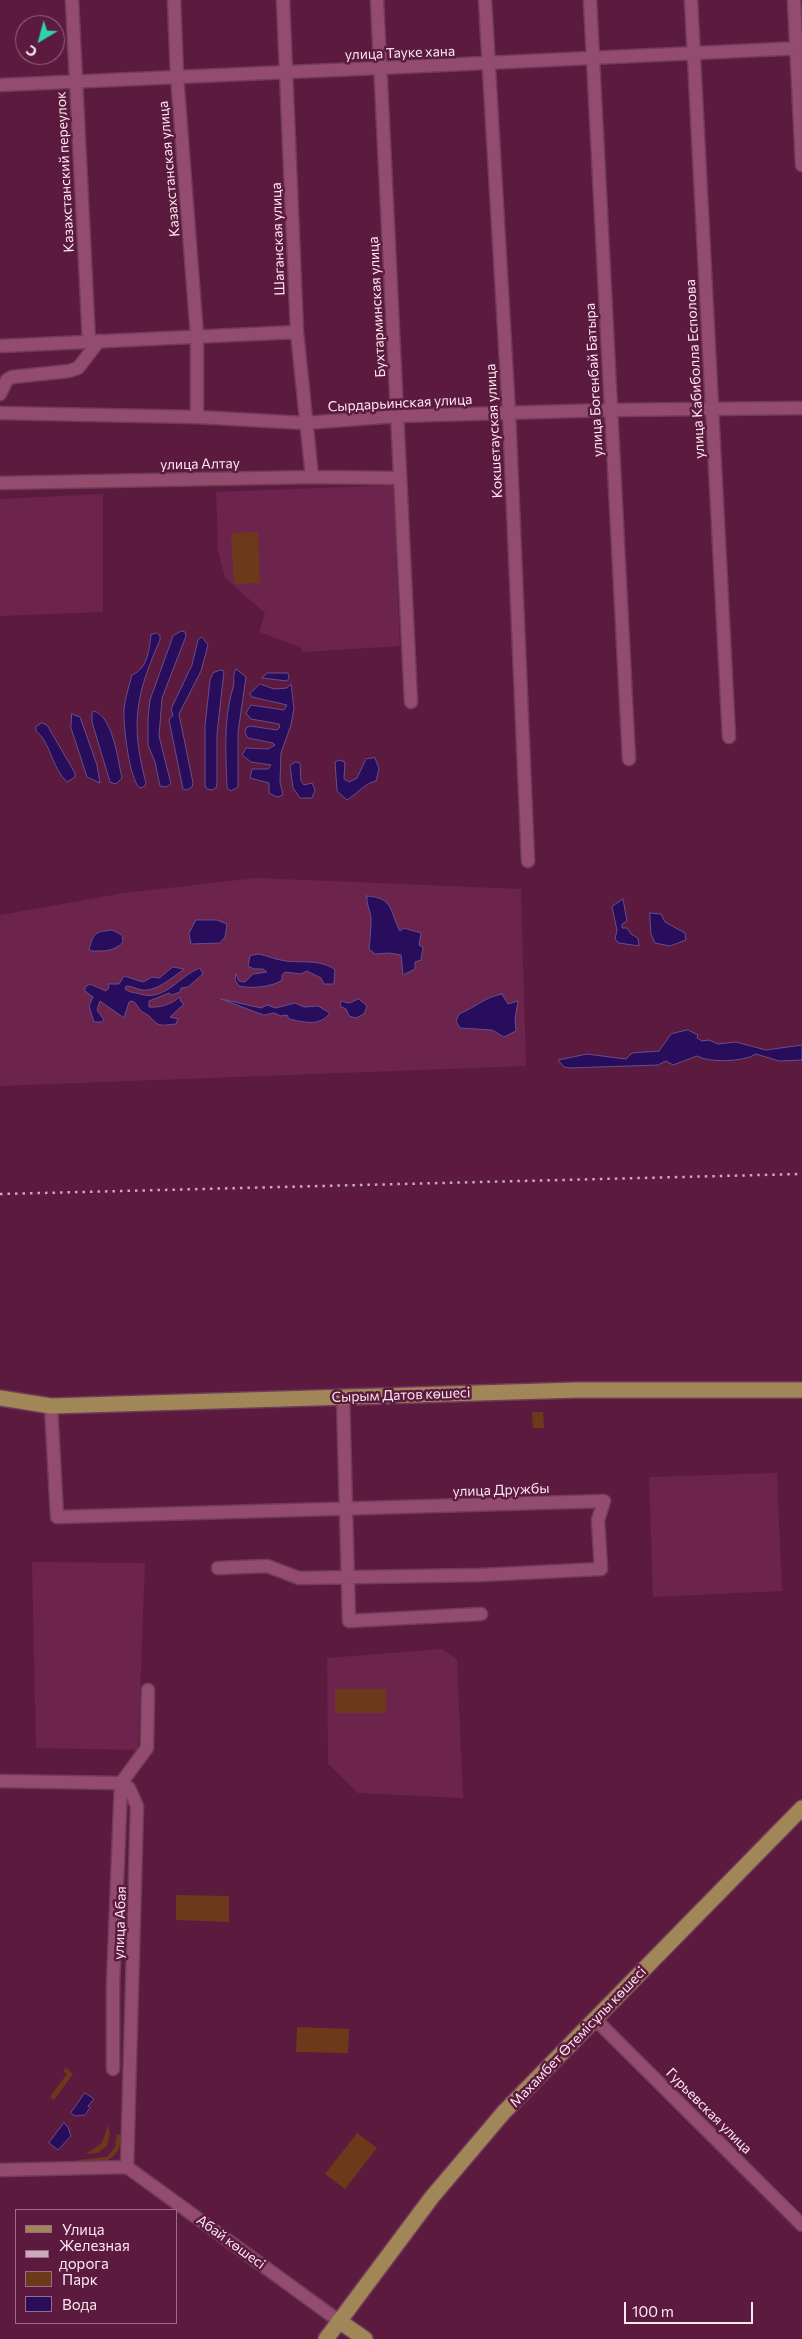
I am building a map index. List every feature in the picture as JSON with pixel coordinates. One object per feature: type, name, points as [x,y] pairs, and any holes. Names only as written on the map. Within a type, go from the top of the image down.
[{"type":"main road","name":"Сырым Датов көшесі","points":[[0,1398],[51,1406],[582,1390],[802,1390]]},
{"type":"main road","name":"Махамбет Өтемісұлы көшесі","points":[[326,2339],[432,2197],[504,2112],[802,1808]]},
{"type":"main road","name":"Абай көшесі","points":[[339,2321],[364,2339]]},
{"type":"street","name":"Казахстанский переулок","points":[[72,0],[94,341]]},
{"type":"street","name":"Казахстанская улица","points":[[174,0],[177,76],[197,336],[197,417]]},
{"type":"street","name":"Шаганская улица","points":[[283,0],[297,332],[312,477]]},
{"type":"street","name":"Бухтарминская улица","points":[[377,0],[411,702]]},
{"type":"street","name":"Кокшетауская улица","points":[[485,0],[509,413],[528,860]]},
{"type":"street","name":"улица Богенбай Батыра","points":[[590,0],[629,759]]},
{"type":"street","name":"улица Кабиболла Есполова","points":[[691,0],[729,736]]},
{"type":"street","points":[[794,0],[799,48],[802,165]]},
{"type":"street","name":"улица Тауке хана","points":[[0,85],[488,64],[799,48]]},
{"type":"street","points":[[0,346],[297,332]]},
{"type":"street","points":[[0,394],[7,380],[12,378],[69,371],[78,368],[94,341]]},
{"type":"street","name":"Сырдарьинская улица","points":[[0,413],[197,417],[305,423],[397,416],[610,410],[802,408]]},
{"type":"street","name":"улица Алтау","points":[[0,483],[312,477],[400,478]]},
{"type":"street","points":[[343,1397],[349,1621],[481,1614]]},
{"type":"street","name":"улица Дружбы","points":[[51,1406],[57,1517],[604,1501],[598,1520],[601,1569],[480,1575],[299,1578],[267,1566],[218,1568]]},
{"type":"street","points":[[0,1781],[121,1783],[147,1748],[148,1690]]},
{"type":"street","name":"улица Абая","points":[[113,2069],[121,1783],[126,1785],[132,1794],[137,1806],[138,1822],[127,2167]]},
{"type":"street","name":"Гурьевская улица","points":[[595,2018],[802,2225]]},
{"type":"street","points":[[0,2170],[127,2167]]},
{"type":"street","name":"Абай көшесі","points":[[127,2167],[339,2321]]},
{"type":"shaded area","points":[[393,485],[398,550],[396,552],[400,646],[303,652],[300,647],[259,632],[265,613],[225,578],[218,551],[216,492]]},
{"type":"shaded area","points":[[103,494],[103,612],[0,616],[0,499]]},
{"type":"shaded area","points":[[256,878],[521,889],[526,1066],[0,1086],[0,915],[124,893]]},
{"type":"shaded area","points":[[777,1473],[782,1591],[653,1597],[649,1477]]},
{"type":"shaded area","points":[[32,1562],[145,1563],[138,1750],[36,1748]]},
{"type":"shaded area","points":[[442,1649],[457,1659],[463,1798],[358,1793],[328,1764],[327,1658]]},
{"type":"green space","points":[[258,532],[260,583],[234,584],[231,533]]},
{"type":"green space","points":[[532,1412],[543,1412],[544,1428],[533,1428]]},
{"type":"green space","points":[[335,1689],[386,1689],[386,1713],[335,1713]]},
{"type":"green space","points":[[176,1895],[229,1896],[229,1922],[176,1920]]},
{"type":"green space","points":[[297,2027],[349,2029],[348,2053],[296,2052]]},
{"type":"green space","points":[[66,2068],[73,2074],[54,2100],[50,2097],[67,2074],[63,2071]]},
{"type":"green space","points":[[108,2125],[110,2133],[107,2146],[97,2153],[86,2154],[102,2143]]},
{"type":"green space","points":[[357,2133],[377,2148],[345,2189],[325,2174]]},
{"type":"green space","points":[[117,2134],[122,2135],[120,2144],[117,2152],[108,2160],[78,2165],[78,2160],[107,2157],[115,2147]]},
{"type":"water","points":[[182,631],[185,632],[186,636],[162,698],[159,736],[171,784],[166,787],[160,786],[155,762],[148,745],[148,717],[150,700],[173,636]]},
{"type":"water","points":[[157,633],[160,636],[160,640],[145,677],[138,710],[138,743],[146,783],[145,786],[140,788],[136,783],[130,763],[124,709],[132,675],[145,663],[151,635]]},
{"type":"water","points":[[202,637],[208,645],[201,671],[179,714],[193,783],[192,787],[187,790],[183,789],[169,720],[173,715],[171,709],[192,665],[198,640]]},
{"type":"water","points":[[236,669],[246,677],[238,733],[238,787],[231,791],[227,788],[226,738],[228,712]]},
{"type":"water","points":[[221,670],[224,671],[217,734],[217,783],[216,788],[212,790],[207,789],[205,785],[205,726],[210,680],[213,673]]},
{"type":"water","points":[[268,673],[288,673],[289,678],[287,681],[262,678]]},
{"type":"water","points":[[260,684],[274,689],[287,688],[291,684],[294,708],[291,725],[281,753],[280,782],[283,795],[277,797],[269,793],[269,783],[250,778],[252,769],[268,769],[271,765],[251,762],[242,755],[246,748],[268,749],[275,745],[248,738],[245,733],[246,728],[250,726],[277,730],[280,727],[279,724],[251,719],[246,713],[251,705],[284,710],[287,705],[252,697],[250,694]]},
{"type":"water","points":[[94,711],[106,721],[114,740],[122,778],[116,784],[110,782],[92,722]]},
{"type":"water","points":[[72,714],[80,717],[97,765],[100,783],[87,777],[71,728]]},
{"type":"water","points":[[42,723],[47,725],[75,773],[75,777],[67,782],[58,770],[45,741],[36,731],[36,727]]},
{"type":"water","points":[[375,758],[379,769],[376,781],[365,786],[347,800],[337,791],[335,762],[339,760],[345,762],[344,779],[349,782],[357,778],[366,759]]},
{"type":"water","points":[[296,762],[300,763],[301,781],[304,785],[312,783],[315,790],[312,798],[300,798],[293,788],[290,766]]},
{"type":"water","points":[[367,896],[376,897],[386,902],[400,931],[404,928],[421,933],[419,945],[423,947],[421,960],[415,962],[415,969],[403,975],[401,955],[389,953],[375,954],[369,949],[371,920]]},
{"type":"water","points":[[623,899],[627,921],[622,924],[622,928],[627,928],[631,934],[638,938],[639,946],[619,943],[615,939],[617,930],[612,907]]},
{"type":"water","points":[[650,913],[661,914],[665,922],[685,933],[686,940],[670,946],[655,943],[651,934]]},
{"type":"water","points":[[196,920],[217,920],[227,924],[225,937],[220,943],[191,944],[189,934]]},
{"type":"water","points":[[112,930],[122,935],[123,942],[120,945],[104,951],[91,951],[89,949],[96,934]]},
{"type":"water","points":[[259,954],[292,962],[324,964],[335,970],[334,984],[324,984],[321,978],[307,971],[301,974],[285,972],[282,975],[282,980],[267,986],[239,986],[235,980],[236,974],[239,981],[245,982],[253,974],[267,972],[263,969],[254,969],[248,966],[250,956]]},
{"type":"water","points":[[173,967],[184,969],[170,980],[153,989],[142,990],[126,986],[125,989],[140,994],[157,994],[172,987],[200,968],[203,974],[188,987],[181,988],[180,992],[172,995],[169,993],[149,1001],[149,1007],[158,1007],[169,1004],[180,997],[181,1002],[184,1004],[170,1017],[178,1019],[176,1024],[159,1024],[140,1010],[132,1001],[129,1002],[124,1018],[100,1001],[97,1010],[104,1020],[94,1022],[89,1006],[93,997],[85,991],[85,987],[90,984],[106,991],[109,988],[108,984],[119,984],[124,976],[143,982],[152,977],[159,978]]},
{"type":"water","points":[[502,994],[508,1004],[518,1001],[515,1019],[516,1031],[504,1037],[492,1030],[460,1028],[456,1021],[459,1014],[490,997]]},
{"type":"water","points":[[221,999],[261,1008],[267,1005],[276,1008],[295,1003],[304,1007],[318,1006],[330,1013],[316,1022],[306,1022],[289,1019],[287,1015],[281,1016],[274,1013],[264,1015]]},
{"type":"water","points":[[359,999],[367,1006],[364,1014],[356,1018],[349,1016],[346,1009],[340,1006],[341,1001],[349,1003]]},
{"type":"water","points":[[688,1030],[698,1035],[697,1038],[702,1041],[709,1040],[718,1044],[736,1042],[766,1050],[802,1045],[802,1060],[779,1061],[756,1054],[743,1059],[726,1061],[710,1060],[697,1056],[673,1065],[666,1061],[658,1065],[570,1068],[564,1067],[558,1060],[587,1054],[626,1059],[632,1053],[659,1051],[671,1034]]},
{"type":"water","points":[[85,2093],[94,2099],[88,2106],[90,2108],[85,2115],[75,2116],[71,2113]]},
{"type":"water","points":[[64,2123],[68,2127],[71,2136],[58,2150],[49,2143]]},
{"type":"railway","points":[[0,1194],[802,1174]]}]
